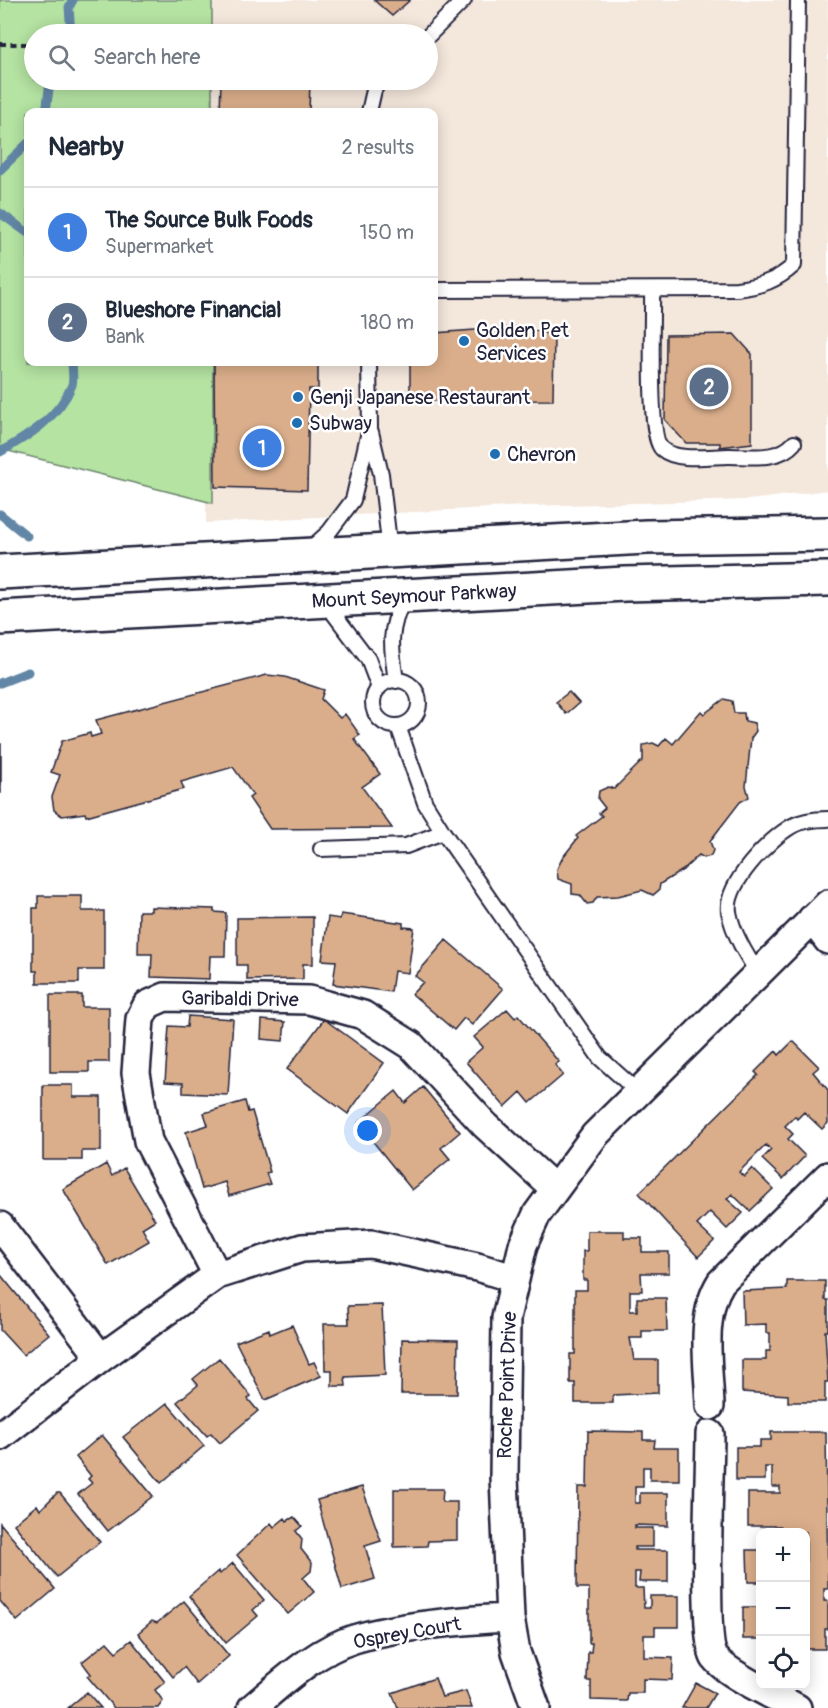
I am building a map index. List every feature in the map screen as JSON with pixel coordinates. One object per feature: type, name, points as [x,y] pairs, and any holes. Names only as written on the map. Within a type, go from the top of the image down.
[{"type":"main road","points":[[0,572],[646,537],[828,534]]},
{"type":"main road","points":[[371,598],[390,551]]},
{"type":"main road","name":"Mount Seymour Parkway","points":[[0,618],[691,581],[828,579]]},
{"type":"street","name":"Roche Point Drive","points":[[536,1708],[516,1652],[510,1618],[504,1477],[504,1407],[506,1318],[513,1278],[537,1214],[595,1135],[759,975],[823,921]]},
{"type":"street","name":"Garibaldi Drive","points":[[216,1275],[148,1141],[136,1073],[140,1019],[147,1005],[165,997],[309,1000],[363,1015],[411,1045],[485,1125],[554,1188]]},
{"type":"street","points":[[710,1406],[708,1325],[714,1293],[721,1282],[828,1176]]},
{"type":"street","points":[[0,1226],[101,1358]]},
{"type":"street","points":[[0,1436],[101,1358],[216,1275],[302,1248],[371,1244],[458,1262],[513,1278]]},
{"type":"street","points":[[710,1434],[708,1600],[710,1649],[714,1658],[727,1669],[797,1708]]},
{"type":"street","name":"Osprey Court","points":[[252,1708],[304,1665],[353,1639],[404,1630],[510,1618]]},
{"type":"lane","points":[[438,26],[464,0]]},
{"type":"lane","points":[[438,290],[737,289],[760,286],[782,276],[794,265],[798,0]]},
{"type":"lane","points":[[370,108],[375,90]]},
{"type":"lane","points":[[652,290],[652,417],[656,441],[660,448],[667,452],[687,456],[762,456],[780,453],[794,443]]},
{"type":"lane","points":[[369,366],[370,427],[381,474],[390,551]]},
{"type":"lane","points":[[303,555],[329,532],[353,500],[370,427]]},
{"type":"lane","points":[[396,681],[391,634],[394,619],[405,596]]},
{"type":"lane","points":[[323,600],[368,659],[379,688]]},
{"type":"lane","points":[[396,681],[412,687],[419,703],[412,719],[398,726],[389,725],[376,715],[374,697],[379,688],[396,681]]},
{"type":"lane","points":[[398,726],[425,803],[443,832],[600,1058],[638,1092]]},
{"type":"lane","points":[[759,975],[744,951],[729,913],[730,894],[737,880],[777,836],[793,825],[811,819],[828,819]]},
{"type":"lane","points":[[321,849],[391,848],[421,843],[443,832]]},
{"type":"path","points":[[0,44],[24,44]]},
{"type":"shaded area","points":[[205,0],[828,0],[828,490],[748,500],[525,506],[206,523],[206,366],[438,366],[438,108],[205,108],[205,90],[438,90],[438,24],[205,24]]},
{"type":"green space","points":[[0,0],[212,0],[212,24],[24,24],[24,90],[212,90],[212,108],[24,108],[24,366],[213,366],[213,503],[0,449]]},
{"type":"building","points":[[374,0],[410,0],[392,16]]},
{"type":"building","points":[[221,90],[310,90],[309,108],[220,108]]},
{"type":"building","points":[[518,327],[554,335],[553,400],[410,401],[410,366],[438,366],[438,333]]},
{"type":"building","points":[[734,334],[752,354],[752,443],[720,447],[720,443],[686,443],[665,420],[666,335]]},
{"type":"building","points":[[214,366],[318,366],[318,389],[309,389],[307,490],[215,487]]},
{"type":"building","points":[[267,675],[285,677],[324,690],[321,699],[340,718],[345,714],[360,735],[354,739],[380,774],[362,787],[392,828],[270,829],[249,798],[253,795],[233,767],[181,782],[184,789],[86,816],[85,813],[62,816],[54,810],[52,797],[60,775],[51,772],[62,741],[90,733],[91,737],[101,734],[96,720]]},
{"type":"building","points":[[569,692],[579,703],[566,714],[556,702]]},
{"type":"building","points":[[724,699],[732,701],[734,713],[744,713],[745,721],[754,723],[756,731],[751,738],[746,786],[749,797],[740,802],[710,841],[713,850],[711,856],[704,858],[699,855],[683,870],[660,884],[659,890],[653,895],[642,890],[618,896],[597,897],[593,903],[587,904],[580,895],[572,894],[572,884],[558,879],[557,869],[578,838],[576,836],[602,816],[599,813],[605,808],[598,799],[599,791],[608,787],[614,789],[643,760],[643,745],[653,743],[659,746],[666,738],[673,744],[701,711],[704,714]]},
{"type":"building","points":[[1,744],[1,793],[0,793]]},
{"type":"building","points":[[38,896],[82,896],[82,911],[104,911],[104,970],[79,970],[79,983],[37,983],[37,971],[33,971],[33,908],[38,908]]},
{"type":"building","points":[[151,907],[214,909],[214,912],[226,913],[225,956],[210,956],[209,979],[151,977],[152,954],[138,954],[139,911],[151,911]]},
{"type":"building","points":[[341,914],[403,923],[403,927],[414,928],[408,973],[394,971],[391,992],[333,984],[336,961],[322,960],[328,917],[340,919]]},
{"type":"building","points":[[313,917],[313,964],[303,964],[303,979],[247,980],[247,965],[237,965],[237,918]]},
{"type":"building","points":[[446,940],[503,989],[472,1025],[464,1018],[454,1030],[412,994],[423,982],[415,976]]},
{"type":"building","points":[[50,995],[82,995],[82,1007],[109,1007],[109,1062],[89,1062],[89,1072],[50,1072]]},
{"type":"building","points":[[507,1009],[515,1018],[518,1015],[559,1062],[555,1065],[563,1075],[530,1103],[521,1092],[505,1107],[466,1062],[483,1047],[474,1037]]},
{"type":"building","points":[[188,1016],[233,1019],[228,1095],[183,1093],[183,1083],[165,1082],[169,1026],[187,1027]]},
{"type":"building","points":[[324,1019],[384,1063],[348,1114],[287,1069]]},
{"type":"building","points":[[262,1020],[285,1022],[283,1041],[261,1039]]},
{"type":"building","points":[[793,1041],[819,1067],[813,1072],[828,1090],[828,1123],[822,1129],[804,1112],[797,1119],[795,1116],[785,1126],[793,1134],[788,1139],[805,1156],[783,1179],[762,1159],[771,1150],[766,1145],[739,1172],[744,1177],[752,1168],[773,1189],[750,1211],[732,1194],[727,1199],[743,1213],[727,1229],[710,1212],[697,1225],[714,1241],[698,1257],[639,1193],[758,1075],[755,1072],[776,1051],[779,1055]]},
{"type":"building","points":[[43,1085],[73,1085],[73,1097],[101,1097],[101,1151],[82,1151],[82,1160],[43,1160]]},
{"type":"building","points":[[423,1087],[460,1132],[441,1148],[450,1159],[412,1190],[358,1123],[396,1091],[405,1103]]},
{"type":"building","points":[[245,1101],[248,1112],[252,1111],[270,1172],[266,1173],[270,1184],[229,1196],[225,1182],[202,1189],[186,1132],[208,1125],[204,1113]]},
{"type":"building","points":[[106,1164],[112,1176],[124,1168],[155,1220],[142,1228],[149,1241],[108,1265],[63,1189]]},
{"type":"building","points":[[587,1231],[624,1231],[624,1238],[642,1238],[642,1252],[669,1252],[669,1273],[641,1273],[642,1291],[630,1291],[630,1311],[637,1311],[637,1298],[666,1298],[667,1331],[642,1331],[642,1338],[630,1338],[634,1360],[658,1360],[658,1393],[613,1395],[613,1403],[575,1403],[575,1383],[570,1383],[570,1354],[575,1354],[575,1290],[587,1290],[587,1280],[583,1280],[583,1251],[587,1251]]},
{"type":"building","points":[[0,1274],[49,1334],[23,1355],[0,1330]]},
{"type":"building","points":[[787,1281],[825,1281],[825,1300],[828,1300],[828,1331],[825,1331],[828,1382],[825,1382],[825,1402],[788,1402],[788,1395],[742,1392],[742,1360],[766,1360],[766,1351],[770,1351],[770,1333],[766,1333],[766,1324],[743,1325],[742,1291],[787,1289]]},
{"type":"building","points":[[382,1305],[385,1375],[345,1377],[346,1386],[332,1386],[332,1370],[325,1370],[324,1324],[349,1324],[348,1306]]},
{"type":"building","points":[[292,1325],[309,1364],[314,1362],[321,1376],[265,1400],[236,1342],[269,1329],[270,1334]]},
{"type":"building","points":[[402,1339],[458,1340],[457,1394],[401,1394]]},
{"type":"building","points":[[219,1358],[251,1396],[248,1399],[258,1411],[220,1443],[211,1433],[207,1436],[177,1402],[198,1385],[193,1379]]},
{"type":"building","points":[[167,1403],[204,1446],[161,1483],[123,1437]]},
{"type":"building","points":[[588,1431],[643,1432],[643,1440],[655,1440],[654,1448],[679,1448],[679,1480],[650,1480],[650,1467],[643,1467],[643,1487],[635,1487],[635,1503],[640,1503],[640,1493],[668,1493],[668,1526],[635,1525],[635,1528],[653,1528],[653,1547],[635,1547],[635,1550],[668,1550],[668,1582],[639,1582],[640,1572],[635,1572],[635,1588],[643,1588],[644,1608],[650,1608],[650,1596],[679,1596],[679,1627],[655,1627],[655,1635],[644,1635],[644,1657],[673,1658],[672,1680],[643,1679],[643,1693],[628,1693],[627,1701],[591,1700],[591,1681],[587,1681],[588,1652],[591,1652],[592,1643],[589,1643],[589,1588],[577,1588],[578,1487],[587,1487]]},
{"type":"building","points":[[771,1432],[826,1432],[828,1589],[824,1589],[824,1601],[828,1601],[828,1629],[825,1629],[825,1649],[810,1649],[810,1528],[748,1526],[748,1493],[780,1493],[780,1487],[772,1487],[772,1467],[765,1467],[765,1480],[736,1480],[736,1447],[760,1447],[760,1440],[771,1440]]},
{"type":"building","points":[[102,1435],[153,1496],[108,1531],[78,1494],[92,1483],[88,1479],[91,1476],[76,1457]]},
{"type":"building","points":[[362,1487],[381,1541],[365,1546],[375,1579],[342,1589],[317,1500]]},
{"type":"building","points":[[394,1489],[443,1489],[442,1502],[457,1502],[457,1540],[428,1541],[427,1546],[394,1547]]},
{"type":"building","points":[[57,1493],[60,1493],[100,1542],[57,1577],[14,1524],[37,1505],[40,1510]]},
{"type":"building","points":[[294,1517],[302,1526],[296,1531],[302,1539],[301,1549],[312,1563],[311,1571],[303,1578],[314,1592],[288,1614],[237,1555],[271,1523],[274,1527],[285,1518],[287,1521]]},
{"type":"building","points":[[0,1523],[55,1589],[17,1621],[0,1601]]},
{"type":"building","points":[[747,1550],[756,1550],[756,1582],[748,1582]]},
{"type":"building","points":[[233,1563],[264,1600],[253,1610],[258,1616],[226,1643],[189,1596],[218,1571],[220,1574]]},
{"type":"building","points":[[184,1601],[229,1656],[197,1684],[184,1667],[173,1677],[138,1633],[152,1621],[157,1623]]},
{"type":"building","points":[[743,1607],[756,1607],[756,1639],[743,1639]]},
{"type":"building","points":[[131,1640],[165,1682],[155,1690],[163,1701],[158,1708],[114,1708],[87,1676],[91,1674],[82,1662],[107,1642],[116,1652]]},
{"type":"building","points":[[435,1678],[442,1697],[466,1691],[472,1708],[398,1708],[392,1693]]},
{"type":"building","points":[[696,1683],[715,1693],[706,1708],[682,1708]]},
{"type":"building","points":[[87,1692],[101,1708],[68,1708]]},
{"type":"waterway","points":[[70,24],[69,7],[73,0]]},
{"type":"waterway","points":[[47,108],[49,90]]},
{"type":"waterway","points":[[0,170],[24,147]]},
{"type":"waterway","points":[[0,213],[24,230]]},
{"type":"waterway","points":[[0,452],[32,432],[59,407],[72,385],[72,366]]},
{"type":"waterway","points":[[0,514],[27,536]]},
{"type":"waterway","points":[[0,683],[28,672]]},
{"type":"place","name":"Golden Pet Services","points":[[464,341]]},
{"type":"place","name":"Blueshore Financial","points":[[709,387]]},
{"type":"place","name":"Genji Japanese Restaurant","points":[[298,397]]},
{"type":"place","name":"Subway","points":[[297,423]]},
{"type":"place","name":"The Source Bulk Foods","points":[[262,448]]},
{"type":"place","name":"Chevron","points":[[495,454]]}]
